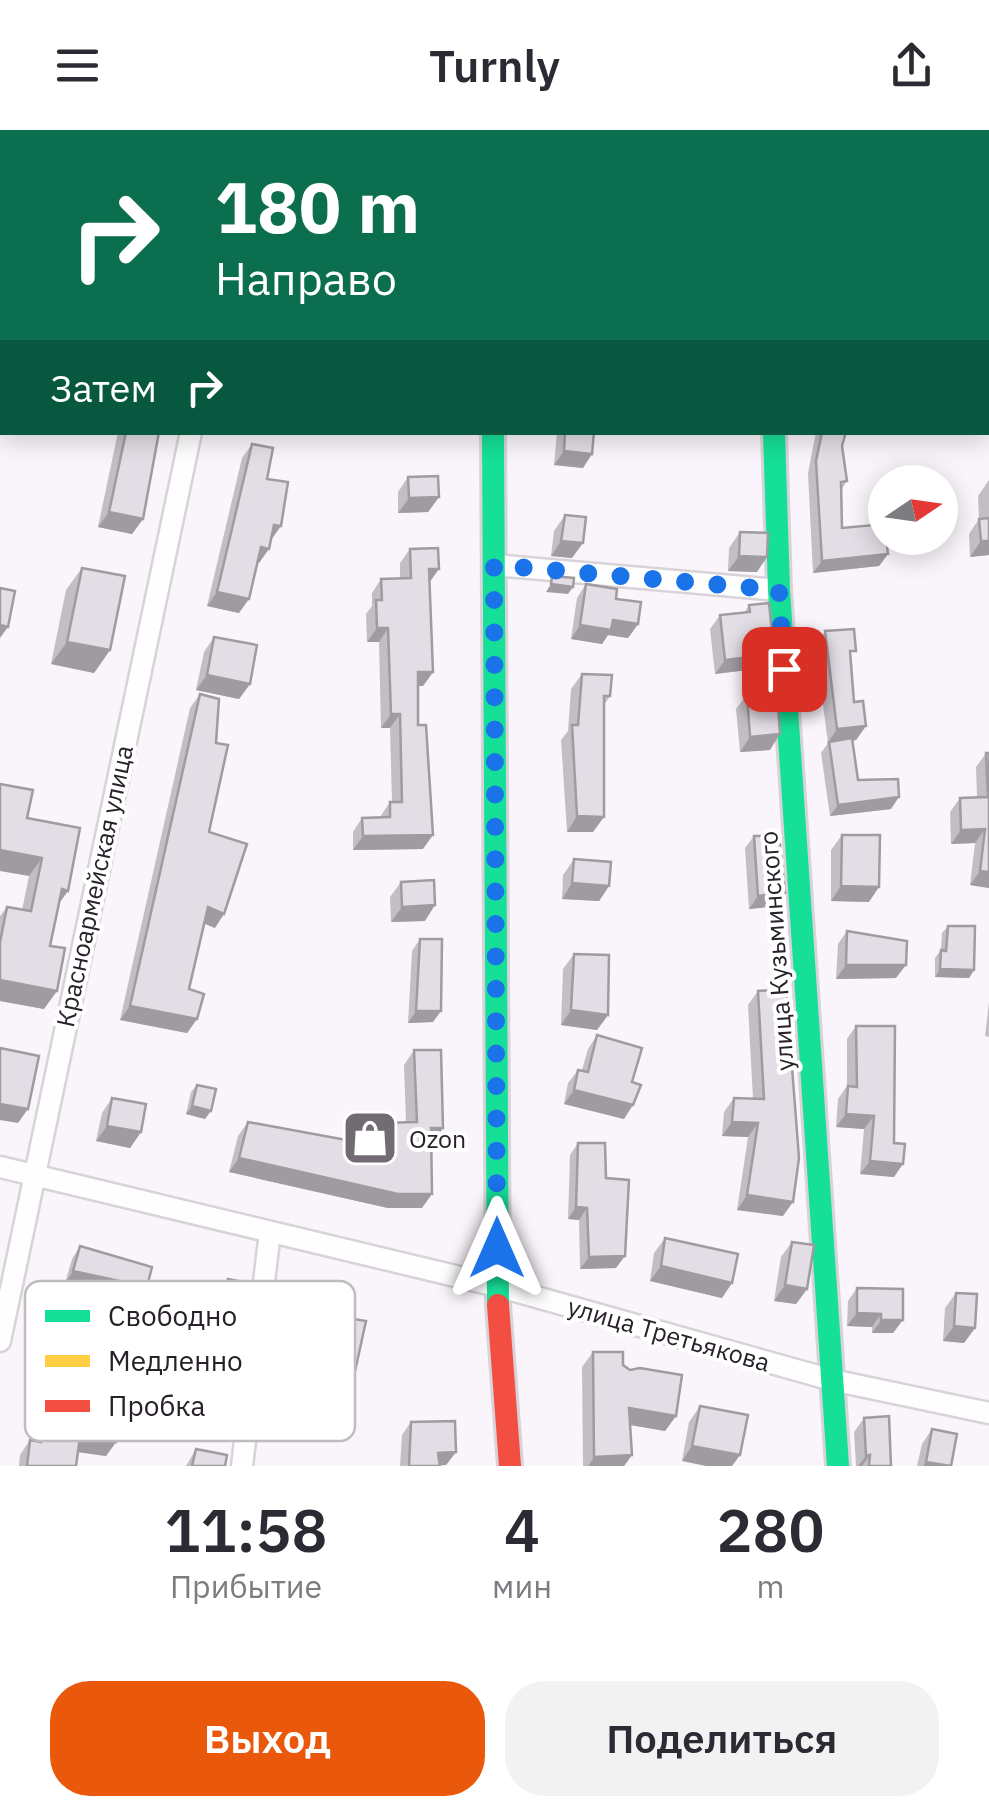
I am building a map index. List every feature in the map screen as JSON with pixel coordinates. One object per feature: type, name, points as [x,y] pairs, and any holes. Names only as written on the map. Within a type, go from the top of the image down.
[{"type":"main road","points":[[492,435],[498,1286],[510,1466]]},
{"type":"main road","name":"улица Кузьминского","points":[[774,435],[779,590],[838,1466]]},
{"type":"street","name":"Красноармейская улица","points":[[0,1340],[190,435]]},
{"type":"street","points":[[494,565],[779,590]]},
{"type":"street","name":"улица Третьякова","points":[[0,1167],[498,1286],[832,1380],[989,1413]]},
{"type":"street","points":[[264,1281],[270,1232]]},
{"type":"street","points":[[242,1466],[245,1441]]},
{"type":"building","points":[[125,435],[158,435],[143,519],[109,512]]},
{"type":"building","points":[[565,435],[594,435],[592,454],[564,451]]},
{"type":"building","points":[[821,435],[845,435],[842,446],[847,481],[841,482],[842,528],[868,526],[868,555],[879,555],[822,561],[816,461]]},
{"type":"building","points":[[252,444],[273,448],[267,479],[288,482],[281,526],[274,525],[269,549],[261,547],[249,599],[217,592]]},
{"type":"building","points":[[438,476],[439,497],[409,498],[408,477]]},
{"type":"building","points":[[565,515],[586,517],[583,543],[561,541]]},
{"type":"building","points":[[989,518],[989,541],[981,541],[979,519]]},
{"type":"building","points":[[740,532],[768,533],[767,557],[739,556]]},
{"type":"building","points":[[438,548],[439,569],[429,569],[433,672],[418,672],[418,725],[426,725],[433,835],[363,836],[362,818],[390,817],[390,802],[402,802],[400,714],[391,714],[388,628],[377,628],[376,600],[382,600],[381,579],[411,578],[410,549]]},
{"type":"building","points":[[82,568],[125,576],[110,650],[67,642]]},
{"type":"building","points":[[552,576],[574,578],[573,587],[551,584]]},
{"type":"building","points":[[586,584],[617,589],[616,599],[641,602],[638,624],[613,620],[611,630],[580,625]]},
{"type":"building","points":[[0,588],[15,591],[8,627],[0,625]]},
{"type":"building","points":[[769,603],[774,654],[725,660],[720,615],[750,612],[749,605]]},
{"type":"building","points":[[854,629],[856,651],[850,651],[854,702],[863,701],[866,726],[837,729],[825,631]]},
{"type":"building","points":[[214,637],[257,645],[250,684],[207,675]]},
{"type":"building","points":[[582,674],[612,675],[610,696],[604,696],[604,817],[577,816],[572,725],[578,725]]},
{"type":"building","points":[[777,692],[780,734],[750,737],[747,694]]},
{"type":"building","points":[[200,694],[219,699],[216,743],[228,745],[209,832],[247,844],[224,914],[208,907],[189,989],[204,994],[197,1019],[130,1006]]},
{"type":"building","points":[[852,738],[858,780],[898,779],[899,797],[838,805],[829,742]]},
{"type":"building","points":[[989,753],[989,872],[980,871],[985,829],[961,830],[960,798],[988,797]]},
{"type":"building","points":[[0,784],[33,790],[27,818],[80,828],[68,891],[62,889],[50,946],[65,948],[57,991],[0,980],[0,942],[7,907],[31,911],[42,858],[0,850]]},
{"type":"building","points":[[842,835],[880,835],[879,887],[841,886]]},
{"type":"building","points":[[754,836],[779,836],[785,893],[758,896]]},
{"type":"building","points":[[574,859],[611,862],[609,886],[572,883]]},
{"type":"building","points":[[434,880],[435,905],[402,907],[401,882]]},
{"type":"building","points":[[948,926],[975,926],[974,970],[940,969]]},
{"type":"building","points":[[847,931],[907,941],[906,965],[846,965]]},
{"type":"building","points":[[420,939],[442,939],[441,1011],[416,1011]]},
{"type":"building","points":[[574,954],[609,955],[608,1015],[571,1010]]},
{"type":"building","points":[[786,989],[799,1158],[793,1202],[747,1195],[758,1123],[732,1122],[734,1098],[764,1099],[758,991]]},
{"type":"building","points":[[856,1026],[895,1026],[894,1143],[905,1144],[903,1164],[870,1161],[874,1116],[846,1114],[848,1086],[857,1087]]},
{"type":"building","points":[[597,1035],[642,1048],[632,1082],[641,1085],[633,1105],[574,1090],[578,1070],[588,1072]]},
{"type":"building","points":[[0,1048],[39,1056],[28,1109],[0,1104]]},
{"type":"building","points":[[414,1050],[441,1050],[443,1128],[431,1128],[432,1194],[398,1194],[239,1158],[248,1122],[379,1146],[379,1123],[417,1122]]},
{"type":"building","points":[[197,1085],[216,1089],[211,1111],[192,1106]]},
{"type":"building","points":[[112,1098],[146,1104],[141,1132],[107,1126]]},
{"type":"building","points":[[578,1143],[605,1143],[606,1178],[629,1180],[625,1256],[589,1257],[587,1208],[576,1207]]},
{"type":"building","points":[[665,1238],[738,1254],[732,1283],[661,1266]]},
{"type":"building","points":[[792,1242],[814,1245],[807,1289],[785,1285]]},
{"type":"building","points":[[80,1246],[152,1267],[148,1281],[119,1281],[73,1271]]},
{"type":"building","points":[[857,1288],[903,1289],[903,1320],[881,1320],[881,1314],[857,1313]]},
{"type":"building","points":[[956,1293],[977,1294],[975,1328],[954,1326]]},
{"type":"building","points":[[355,1319],[366,1321],[355,1371]]},
{"type":"building","points":[[593,1352],[623,1352],[623,1365],[630,1370],[682,1375],[676,1416],[629,1408],[632,1455],[594,1457]]},
{"type":"building","points":[[700,1406],[748,1415],[740,1455],[692,1446]]},
{"type":"building","points":[[889,1416],[891,1466],[869,1466],[864,1418]]},
{"type":"building","points":[[455,1421],[456,1452],[438,1453],[440,1466],[409,1466],[411,1422]]},
{"type":"building","points":[[932,1429],[957,1434],[951,1466],[926,1462]]},
{"type":"building","points":[[30,1441],[79,1441],[76,1466],[27,1466]]},
{"type":"building","points":[[196,1449],[227,1455],[225,1466],[192,1466]]},
{"type":"traffic: fast","points":[[493,435],[498,1305]]},
{"type":"traffic: fast","points":[[774,435],[779,590],[838,1466]]},
{"type":"traffic: jam","points":[[498,1305],[510,1466]]},
{"type":"place","name":"Ozon","points":[[370,1138]]},
{"type":"route","points":[[497,1248],[494,565],[779,590],[784,669]]}]
